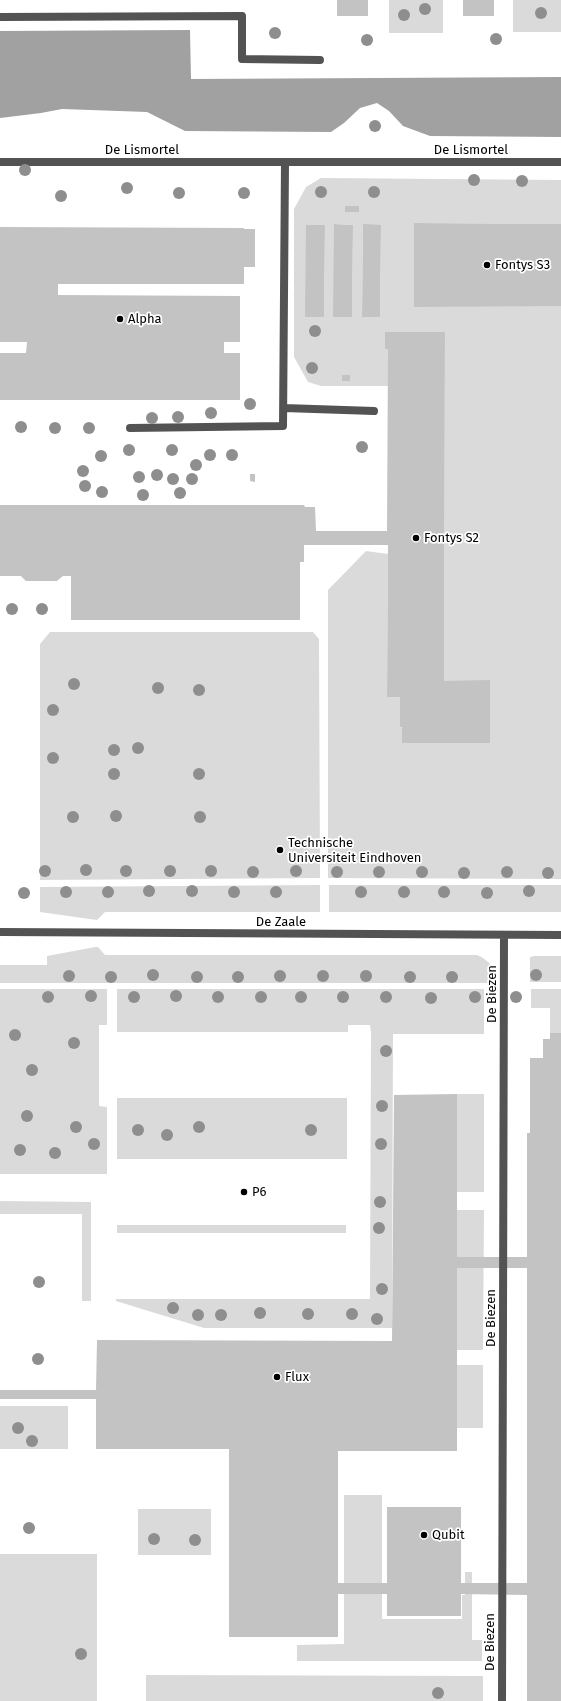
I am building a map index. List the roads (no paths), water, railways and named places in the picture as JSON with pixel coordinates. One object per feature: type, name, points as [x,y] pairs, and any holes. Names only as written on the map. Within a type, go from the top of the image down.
[{"type":"street","points":[[0,17],[242,16],[242,59],[320,60]]},
{"type":"street","name":"De Lismortel","points":[[0,162],[561,162]]},
{"type":"street","points":[[130,428],[283,426],[284,162]]},
{"type":"street","points":[[284,408],[374,411]]},
{"type":"street","name":"De Zaale","points":[[0,932],[561,935]]},
{"type":"street","name":"De Biezen","points":[[502,1701],[504,935]]},
{"type":"place","name":"Fontys S3","points":[[487,265]]},
{"type":"place","name":"Alpha","points":[[120,319]]},
{"type":"place","name":"Fontys S2","points":[[416,538]]},
{"type":"place","name":"Technische Universiteit Eindhoven","points":[[280,850]]},
{"type":"place","name":"P6","points":[[244,1192]]},
{"type":"place","name":"Flux","points":[[277,1377]]},
{"type":"place","name":"Qubit","points":[[424,1535]]}]
